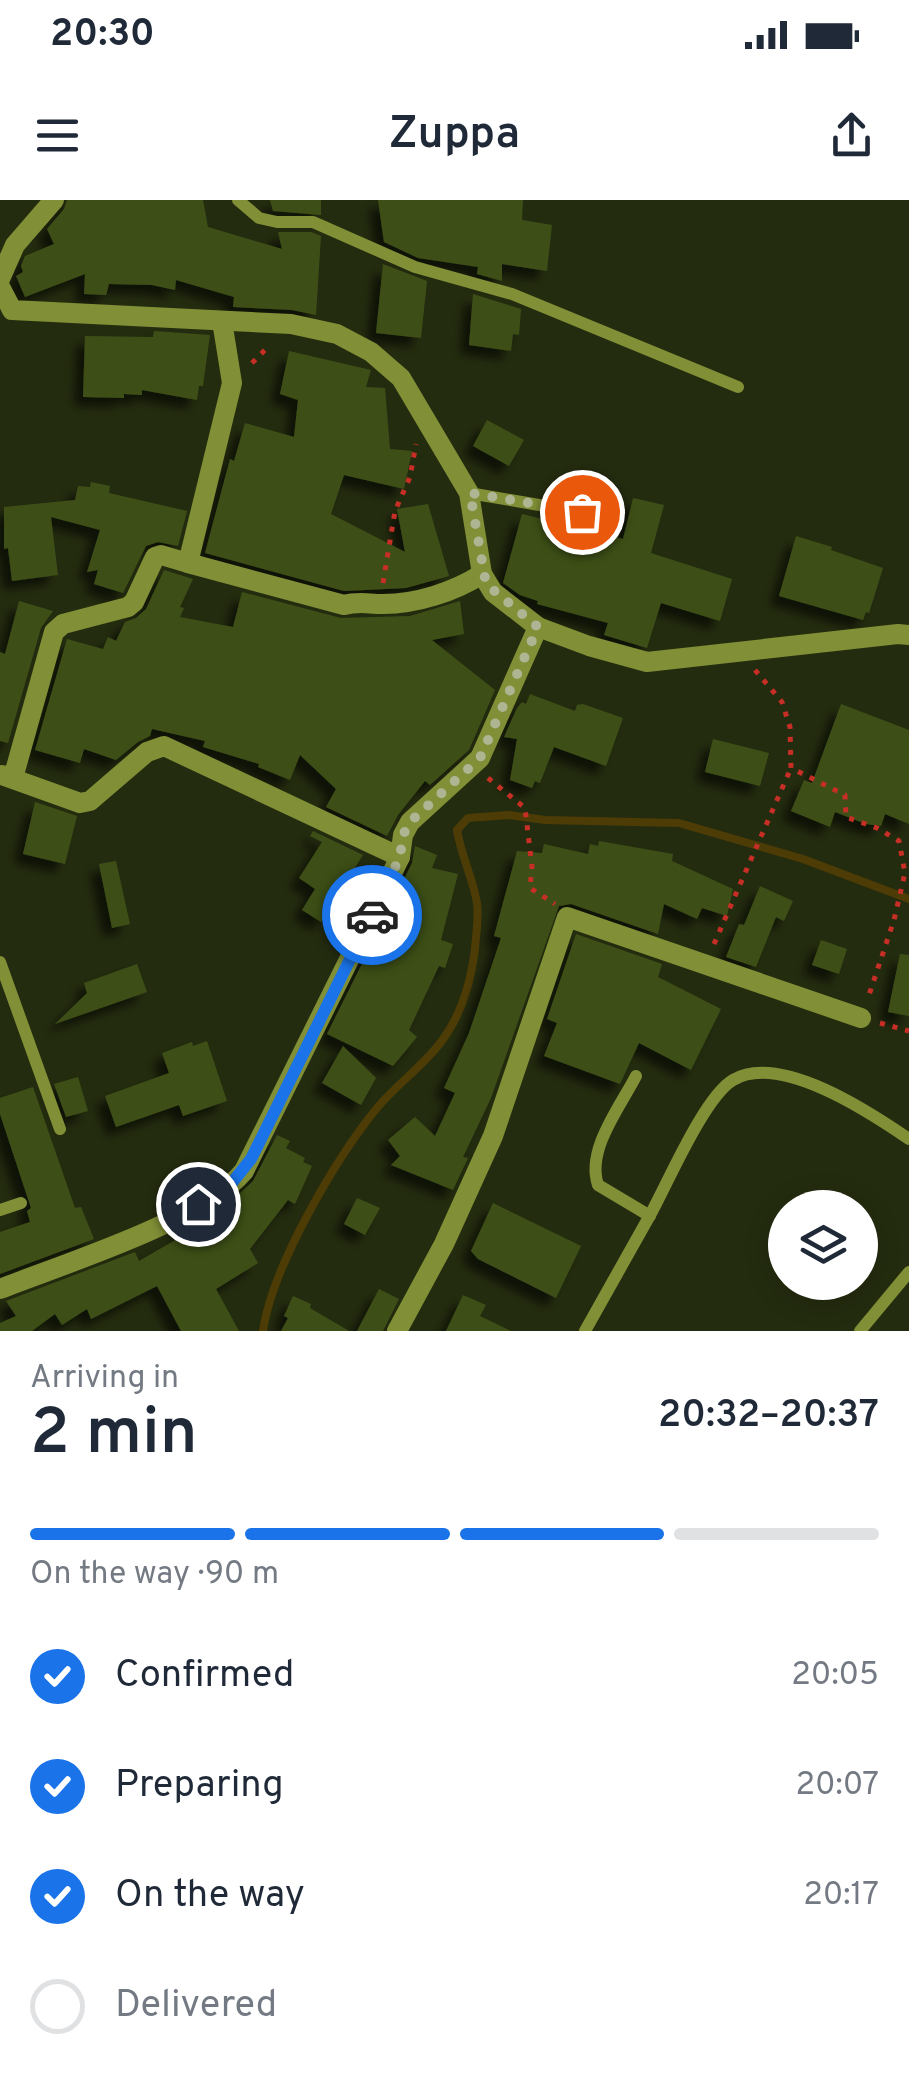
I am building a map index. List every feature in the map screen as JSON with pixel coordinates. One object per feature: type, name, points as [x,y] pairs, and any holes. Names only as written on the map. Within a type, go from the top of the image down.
[{"type":"street","points":[[0,278],[15,245],[54,200]]},
{"type":"street","points":[[0,287],[12,310],[291,324],[337,334],[371,352],[401,378],[470,493],[482,574],[493,592],[538,627],[588,646],[647,662],[692,655],[749,653],[903,635],[909,613]]},
{"type":"street","points":[[188,563],[232,383],[222,321]]},
{"type":"street","points":[[400,857],[164,746],[147,752],[98,795],[80,803],[7,776],[54,632],[63,624],[128,608],[155,557],[161,555],[258,584],[300,591],[335,604],[363,601],[380,605],[437,594],[482,574]]},
{"type":"street","points":[[0,1288],[140,1235],[227,1189],[236,1180],[251,1159],[400,857],[403,835],[410,822],[472,768],[486,747],[538,627]]},
{"type":"street","points":[[397,1331],[444,1244],[493,1136],[567,918],[861,1018]]},
{"type":"lane","points":[[238,200],[258,218],[312,222],[416,267],[512,294],[738,387]]},
{"type":"lane","points":[[470,493],[614,518]]},
{"type":"lane","points":[[0,962],[60,1129]]},
{"type":"lane","points":[[585,1331],[704,1113],[732,1080],[755,1074],[795,1078],[830,1090],[909,1139]]},
{"type":"lane","points":[[636,1076],[596,1154],[594,1173],[598,1186],[650,1216]]},
{"type":"lane","points":[[0,1210],[21,1203]]},
{"type":"lane","points":[[860,1331],[909,1272]]},
{"type":"path","points":[[232,383],[291,324]]},
{"type":"path","points":[[380,605],[395,511],[410,477],[422,412]]},
{"type":"path","points":[[706,963],[791,768],[790,726],[782,702],[755,670],[749,653]]},
{"type":"path","points":[[472,768],[520,800],[526,815],[530,888],[552,901],[567,918]]},
{"type":"path","points":[[791,768],[845,795],[846,817],[877,828],[900,842],[905,873],[894,920],[861,1018],[909,1031]]},
{"type":"building","points":[[67,200],[203,200],[208,227],[282,249],[278,232],[311,232],[321,236],[316,315],[233,307],[234,297],[176,280],[175,290],[109,284],[106,295],[84,294],[85,274],[25,297],[16,276],[23,272],[25,256],[54,244],[47,229]]},
{"type":"building","points":[[270,200],[321,200],[321,215],[273,211]]},
{"type":"building","points":[[378,200],[523,200],[522,220],[552,225],[547,271],[502,264],[502,281],[477,274],[478,267],[418,258],[384,242]]},
{"type":"building","points":[[383,264],[427,281],[421,338],[376,333]]},
{"type":"building","points":[[473,294],[521,309],[519,335],[513,334],[511,351],[469,345]]},
{"type":"building","points":[[154,331],[210,335],[203,386],[199,386],[197,400],[142,390],[142,395],[124,394],[124,398],[83,397],[85,336],[153,337]]},
{"type":"building","points":[[289,351],[371,370],[366,387],[385,388],[390,449],[412,451],[404,489],[344,475],[331,514],[405,552],[397,509],[428,504],[449,576],[406,588],[344,591],[205,553],[230,459],[234,461],[245,423],[294,437],[298,400],[280,394]]},
{"type":"building","points":[[487,420],[524,440],[509,466],[473,446]]},
{"type":"building","points":[[91,482],[110,486],[109,493],[187,511],[178,546],[158,542],[146,546],[123,593],[94,584],[98,570],[87,572],[100,530],[51,517],[58,575],[12,581],[8,548],[4,549],[4,507],[75,500],[78,486],[90,487]]},
{"type":"building","points":[[633,498],[664,505],[651,553],[732,579],[720,621],[661,603],[647,648],[604,635],[608,623],[537,604],[538,601],[503,583],[522,514],[623,539]]},
{"type":"building","points":[[796,536],[883,568],[869,613],[863,620],[779,596]]},
{"type":"building","points":[[164,570],[193,579],[180,607],[184,608],[180,617],[233,627],[242,592],[341,618],[410,616],[460,601],[464,634],[432,640],[495,690],[469,750],[430,785],[425,781],[387,836],[326,807],[336,789],[300,755],[290,780],[258,767],[259,764],[203,747],[205,741],[152,729],[150,736],[116,760],[84,749],[80,763],[35,750],[67,639],[103,649],[108,637],[116,641],[125,622],[146,609]]},
{"type":"building","points":[[19,601],[53,611],[41,628],[8,743],[0,741],[0,652],[5,654]]},
{"type":"building","points":[[530,694],[575,711],[577,705],[583,704],[623,718],[606,766],[554,747],[540,783],[535,781],[532,788],[510,780],[517,739],[504,737],[517,708],[522,702],[526,704]]},
{"type":"building","points":[[841,704],[909,730],[909,824],[885,814],[881,826],[866,824],[835,812],[830,827],[791,811],[804,780],[812,783]]},
{"type":"building","points":[[713,739],[769,753],[760,786],[705,772]]},
{"type":"building","points":[[35,802],[77,816],[65,864],[23,854]]},
{"type":"building","points":[[313,831],[363,855],[321,922],[302,910],[315,889],[299,878],[322,842],[310,836]]},
{"type":"building","points":[[599,841],[673,854],[672,861],[733,889],[727,916],[702,908],[697,919],[664,904],[658,934],[571,904],[559,906],[491,1098],[463,1157],[468,1158],[453,1190],[391,1165],[400,1156],[388,1140],[415,1117],[435,1136],[455,1093],[444,1088],[469,1033],[501,938],[494,936],[517,851],[542,853],[544,844],[588,854],[590,844],[598,846]]},
{"type":"building","points":[[415,846],[437,855],[432,868],[458,874],[441,940],[453,944],[445,968],[439,966],[409,1030],[417,1037],[393,1066],[327,1034],[412,863]]},
{"type":"building","points":[[116,861],[130,924],[112,928],[99,864]]},
{"type":"building","points":[[760,886],[793,901],[784,921],[776,917],[756,967],[726,957]]},
{"type":"building","points":[[576,934],[662,964],[658,977],[721,1009],[691,1070],[639,1043],[620,1084],[544,1056],[557,1023],[547,1019]]},
{"type":"building","points":[[821,940],[847,949],[839,974],[812,965]]},
{"type":"building","points":[[900,954],[909,955],[909,1016],[888,1012]]},
{"type":"building","points":[[137,964],[147,992],[55,1024],[87,993],[84,983]]},
{"type":"building","points":[[207,1041],[227,1101],[183,1116],[179,1105],[116,1127],[105,1096],[169,1073],[162,1053]]},
{"type":"building","points":[[343,1046],[376,1078],[361,1105],[322,1083]]},
{"type":"building","points":[[78,1077],[88,1111],[66,1117],[54,1084]]},
{"type":"building","points":[[33,1087],[75,1208],[81,1207],[94,1239],[0,1274],[0,1232],[30,1222],[27,1211],[31,1208],[0,1114],[0,1098]]},
{"type":"building","points":[[277,1135],[290,1141],[286,1148],[312,1166],[295,1204],[288,1200],[250,1249],[258,1263],[216,1289],[239,1331],[181,1331],[157,1286],[91,1319],[87,1309],[62,1325],[55,1314],[32,1331],[0,1331],[0,1323],[16,1316],[6,1301],[135,1252],[139,1261],[189,1232],[187,1228],[232,1201],[253,1181]]},
{"type":"building","points":[[357,1198],[380,1208],[365,1235],[344,1224]]},
{"type":"building","points":[[493,1203],[581,1246],[556,1298],[478,1259],[471,1251]]},
{"type":"building","points":[[379,1289],[399,1299],[383,1331],[357,1331]]},
{"type":"building","points":[[463,1295],[486,1305],[480,1316],[511,1331],[446,1331]]},
{"type":"building","points":[[293,1296],[311,1304],[310,1308],[349,1331],[281,1331]]},
{"type":"waterway","points":[[263,1331],[279,1276],[325,1184],[377,1108],[434,1051],[464,998],[478,920],[457,830],[468,818],[509,815],[545,820],[679,823],[803,859],[909,899]]},
{"type":"way so far","points":[[372,915],[400,857],[403,835],[410,822],[480,758],[538,627],[486,584],[470,493],[582,512]]},
{"type":"route","points":[[198,1204],[227,1189],[244,1171],[372,915]]}]
